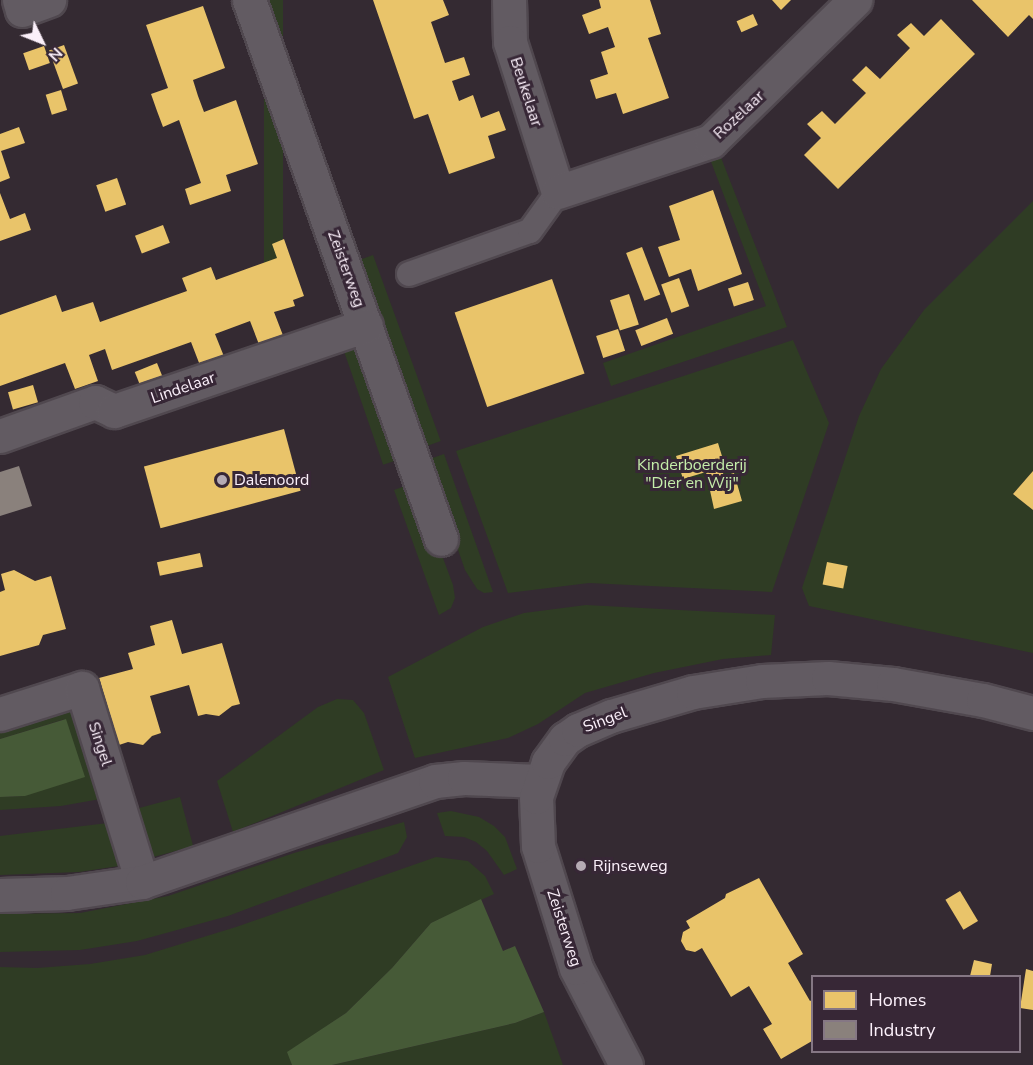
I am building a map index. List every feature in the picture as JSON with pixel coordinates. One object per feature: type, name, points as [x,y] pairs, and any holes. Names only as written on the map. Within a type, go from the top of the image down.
[{"type":"street","name":"Zeisterweg","points":[[249,0],[441,539]]},
{"type":"street","name":"Beukelaar","points":[[509,0],[510,42],[556,187]]},
{"type":"street","name":"Rozelaar","points":[[556,187],[711,141],[855,0]]},
{"type":"street","name":"Lindelaar","points":[[0,436],[95,402],[114,411],[366,325]]},
{"type":"street","name":"Singel","points":[[540,781],[556,750],[578,730],[627,710],[693,692],[733,685],[828,678],[893,684],[983,700],[1033,713]]},
{"type":"street","name":"Singel","points":[[0,714],[82,688],[142,882]]},
{"type":"street","points":[[0,895],[67,893],[142,882],[435,781],[464,778],[540,781]]},
{"type":"street","name":"Zeisterweg","points":[[540,781],[535,812],[538,846],[576,968],[627,1065]]},
{"type":"lane","points":[[409,274],[530,231],[556,187]]},
{"type":"green space","points":[[264,0],[283,0],[283,263],[264,263]]},
{"type":"green space","points":[[720,155],[787,327],[611,386],[603,363],[766,306],[710,159]]},
{"type":"green space","points":[[1033,201],[1033,471],[1013,494],[1033,510],[1033,653],[809,606],[802,588],[859,416],[881,369],[924,310]]},
{"type":"green space","points":[[373,255],[441,441],[423,448],[355,261]]},
{"type":"green space","points":[[355,337],[397,460],[383,465],[341,342]]},
{"type":"green space","name":"Kinderboerderij \"Dier en Wij\"","points":[[793,340],[829,423],[772,592],[589,583],[508,593],[456,451]]},
{"type":"green space","points":[[444,454],[493,592],[484,593],[477,589],[465,570],[427,460]]},
{"type":"green space","points":[[408,485],[432,552],[440,550],[453,585],[455,598],[451,608],[439,615],[394,490]]},
{"type":"green space","points":[[586,605],[775,615],[771,655],[723,659],[654,673],[585,693],[538,724],[508,738],[415,758],[388,677],[483,627],[524,613]]},
{"type":"green space","points":[[337,699],[353,700],[364,713],[384,770],[233,832],[217,781],[318,707]]},
{"type":"green space","points":[[74,703],[106,798],[61,806],[0,810],[0,797],[25,796],[65,719],[0,739],[0,725]]},
{"type":"green space","points":[[66,719],[85,777],[25,796],[0,797],[0,739]]},
{"type":"green space","points":[[180,797],[193,846],[148,858],[135,809]]},
{"type":"green space","points":[[451,811],[479,817],[494,826],[505,837],[517,869],[504,875],[487,851],[476,842],[464,837],[445,836],[437,813]]},
{"type":"green space","points":[[404,822],[407,837],[398,853],[228,916],[137,941],[80,950],[0,952],[0,914],[80,913],[168,896],[294,853]]},
{"type":"green space","points":[[108,823],[119,866],[79,872],[0,875],[0,836]]},
{"type":"green space","points":[[436,857],[468,861],[485,876],[494,894],[431,923],[392,968],[346,1013],[288,1052],[292,1065],[0,1065],[0,967],[37,968],[90,964],[145,955],[236,927]]},
{"type":"green space","points":[[481,899],[503,951],[515,946],[544,1012],[515,1023],[332,1065],[292,1065],[287,1052],[346,1013],[392,968],[431,923]]},
{"type":"green space","points":[[544,1012],[563,1065],[332,1065],[515,1023]]},
{"type":"building: Homes","points":[[373,0],[443,0],[449,15],[431,22],[445,63],[464,57],[470,75],[452,81],[459,101],[473,95],[481,118],[499,111],[506,130],[488,136],[495,158],[449,174],[428,114],[414,119]]},
{"type":"building: Homes","points":[[599,0],[650,0],[661,34],[648,38],[669,98],[623,114],[616,93],[596,99],[590,80],[608,74],[601,52],[615,47],[608,27],[589,34],[582,15],[601,8]]},
{"type":"building: Homes","points":[[772,0],[791,0],[781,10]]},
{"type":"building: Homes","points":[[972,0],[1033,0],[1033,19],[1029,15],[1008,37]]},
{"type":"building: Homes","points":[[203,6],[225,68],[193,80],[198,96],[204,112],[236,100],[258,164],[226,175],[231,191],[190,205],[185,189],[201,183],[179,120],[163,127],[151,94],[168,88],[146,25]]},
{"type":"building: Homes","points":[[753,14],[758,25],[741,32],[737,21]]},
{"type":"building: Homes","points":[[941,19],[975,54],[838,189],[804,155],[821,138],[807,124],[822,111],[835,124],[866,93],[852,80],[866,66],[880,79],[910,48],[897,35],[911,23],[924,36]]},
{"type":"building: Homes","points":[[64,45],[78,84],[63,89],[49,50]]},
{"type":"building: Homes","points":[[44,46],[50,63],[29,70],[23,53]]},
{"type":"building: Homes","points":[[61,90],[67,110],[52,115],[46,95]]},
{"type":"building: Homes","points":[[19,127],[25,143],[1,151],[10,178],[0,182],[0,134]]},
{"type":"building: Homes","points":[[117,178],[126,204],[105,212],[96,185]]},
{"type":"building: Homes","points":[[713,190],[742,274],[698,291],[691,269],[669,277],[658,247],[680,240],[669,206]]},
{"type":"building: Homes","points":[[0,193],[10,219],[25,213],[31,230],[0,241]]},
{"type":"building: Homes","points":[[163,225],[170,243],[142,253],[135,236]]},
{"type":"building: Homes","points":[[284,239],[304,296],[293,300],[295,306],[274,312],[284,338],[260,347],[250,321],[215,334],[225,359],[201,368],[191,342],[112,370],[105,349],[89,355],[98,381],[75,389],[65,363],[0,386],[0,315],[56,295],[62,312],[93,302],[100,322],[187,291],[182,278],[211,267],[216,280],[277,258],[272,244]]},
{"type":"building: Homes","points":[[642,247],[660,295],[644,301],[626,253]]},
{"type":"building: Homes","points":[[679,278],[689,306],[671,313],[661,284]]},
{"type":"building: Homes","points":[[552,279],[585,374],[487,407],[455,313]]},
{"type":"building: Homes","points":[[748,282],[754,300],[734,307],[728,288]]},
{"type":"building: Homes","points":[[629,294],[639,324],[620,331],[610,300]]},
{"type":"building: Homes","points":[[667,318],[673,334],[641,346],[635,330]]},
{"type":"building: Homes","points":[[618,329],[625,351],[603,358],[596,336]]},
{"type":"building: Homes","points":[[157,363],[164,380],[141,389],[135,372]]},
{"type":"building: Homes","points":[[33,385],[38,402],[13,409],[8,392]]},
{"type":"building: Homes","name":"Dalenoord","points":[[284,429],[301,491],[161,528],[144,467]]},
{"type":"building: Homes","points":[[718,443],[725,466],[721,467],[724,476],[734,473],[742,501],[714,509],[706,472],[683,479],[676,456]]},
{"type":"building: Homes","points":[[1033,471],[1033,510],[1013,494]]},
{"type":"building: Homes","points":[[200,553],[203,567],[160,576],[157,562]]},
{"type":"building: Homes","points":[[827,562],[848,566],[843,589],[823,585]]},
{"type":"building: Homes","points":[[14,570],[35,581],[51,576],[66,629],[43,635],[39,645],[0,656],[0,592],[5,590],[1,574]]},
{"type":"building: Homes","points":[[172,620],[182,654],[222,643],[240,704],[232,706],[219,716],[206,714],[198,716],[189,685],[150,696],[161,733],[152,736],[143,745],[128,742],[119,745],[99,678],[133,669],[128,653],[155,645],[150,626]]},
{"type":"building: Homes","points":[[759,878],[803,954],[788,963],[811,1000],[811,1042],[781,1059],[763,1029],[772,1024],[749,986],[731,997],[702,948],[695,952],[686,950],[681,941],[683,932],[690,928],[686,921],[725,898],[726,894]]},
{"type":"building: Homes","points":[[960,891],[978,921],[963,930],[945,900]]},
{"type":"building: Homes","points":[[974,960],[992,964],[990,975],[970,975]]},
{"type":"building: Homes","points":[[1026,969],[1033,971],[1033,1010],[1021,1008]]},
{"type":"building: Industry","points":[[19,466],[32,506],[0,516],[0,472]]},
{"type":"place","name":"Dalenoord","points":[[222,480]]},
{"type":"place","name":"Rijnseweg","points":[[581,866]]}]
